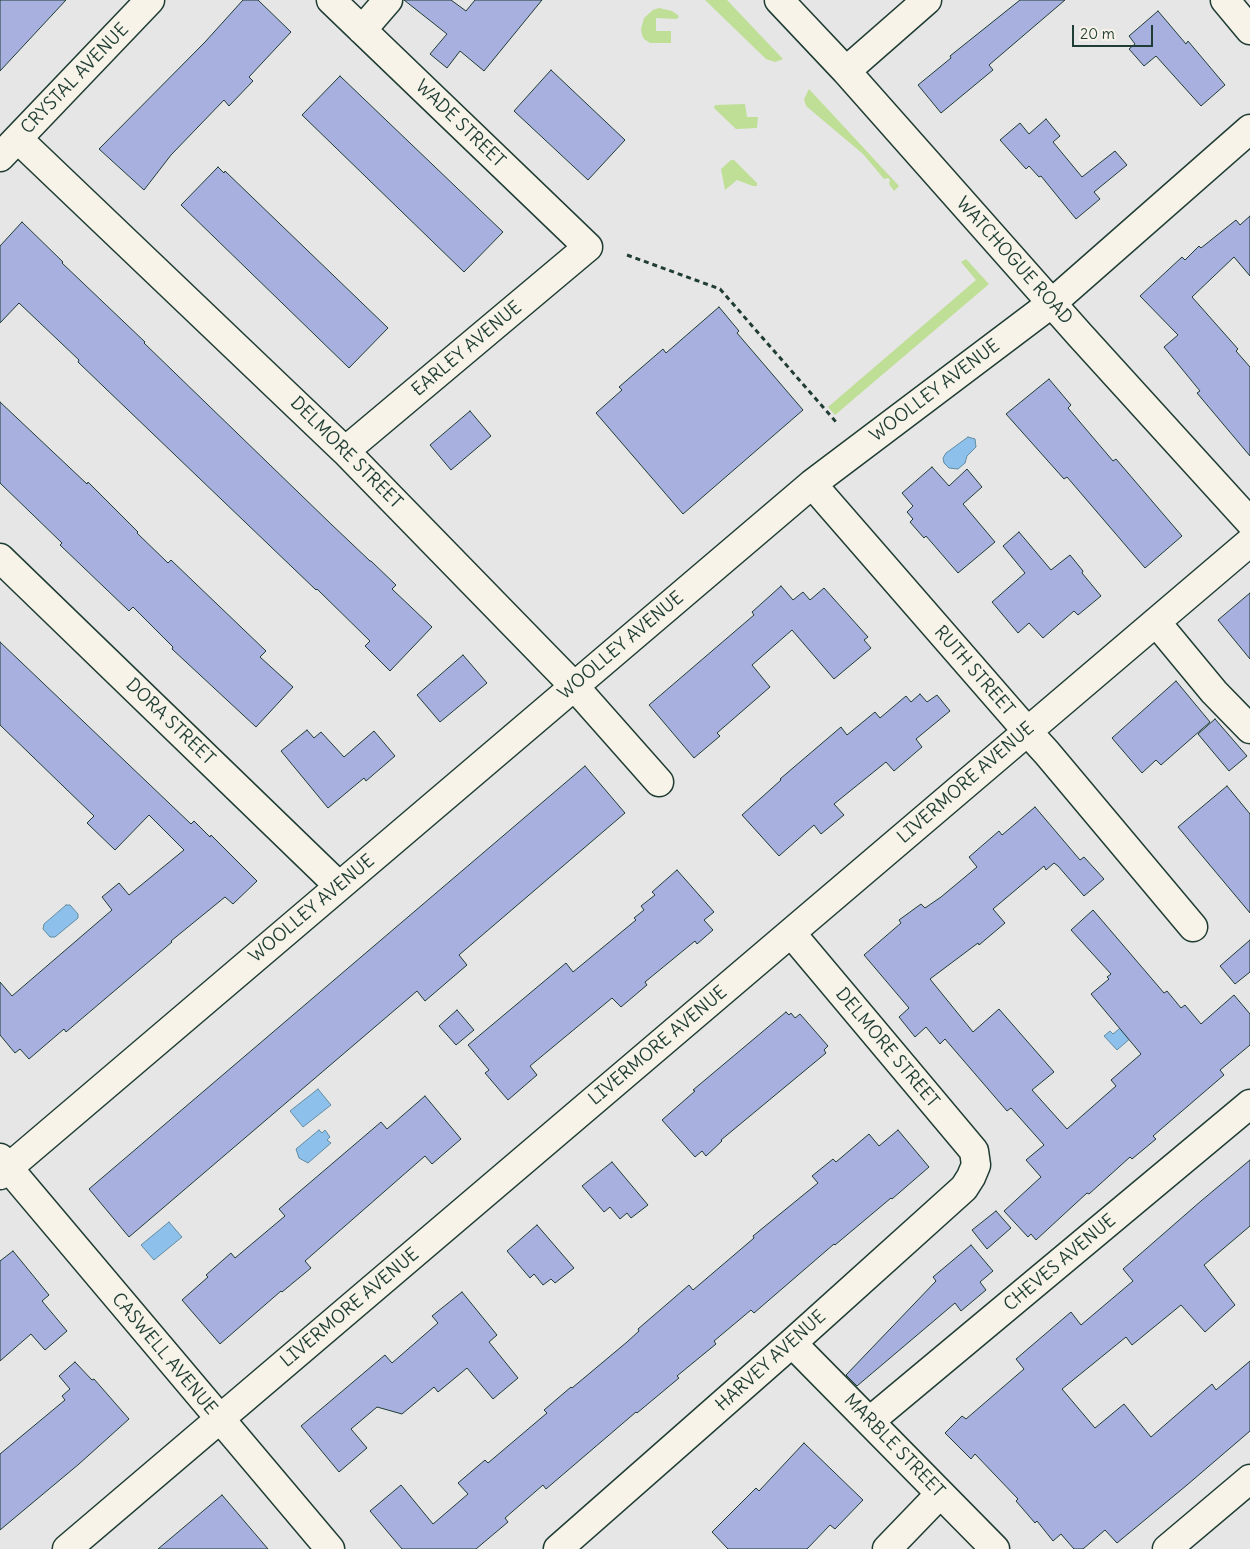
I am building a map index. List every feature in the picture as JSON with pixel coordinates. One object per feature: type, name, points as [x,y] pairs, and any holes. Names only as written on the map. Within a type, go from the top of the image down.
[{"type":"street","name":"CRYSTAL AVENUE","points":[[9,148],[150,0]]},
{"type":"street","name":"WADE STREET","points":[[331,0],[588,247]]},
{"type":"street","points":[[362,30],[388,0]]},
{"type":"street","name":"WATCHOGUE ROAD","points":[[779,0],[846,71],[1052,303],[1247,514]]},
{"type":"street","points":[[846,71],[927,0]]},
{"type":"street","points":[[1225,0],[1250,30]]},
{"type":"street","name":"WOOLLEY AVENUE","points":[[3,1167],[339,886],[812,484],[1052,303],[1250,129]]},
{"type":"street","name":"DELMORE STREET","points":[[9,148],[345,451],[574,686],[658,782]]},
{"type":"street","name":"EARLEY AVENUE","points":[[345,451],[588,247]]},
{"type":"street","name":"RUTH STREET","points":[[812,484],[1047,753],[1193,927]]},
{"type":"street","name":"LIVERMORE AVENUE","points":[[66,1549],[1250,542]]},
{"type":"street","name":"DORA STREET","points":[[0,558],[339,886]]},
{"type":"street","points":[[1156,622],[1214,692],[1250,729]]},
{"type":"street","name":"DELMORE STREET","points":[[791,933],[974,1151],[976,1165]]},
{"type":"street","name":"CHEVES AVENUE","points":[[870,1421],[1250,1104]]},
{"type":"street","name":"HARVEY AVENUE","points":[[558,1549],[792,1343],[964,1188],[976,1165]]},
{"type":"street","name":"CASWELL AVENUE","points":[[3,1167],[330,1549]]},
{"type":"street","name":"MARBLE STREET","points":[[792,1343],[995,1549]]},
{"type":"street","points":[[1167,1549],[1250,1478]]},
{"type":"street","points":[[887,1549],[940,1494]]},
{"type":"path","points":[[627,255],[720,289],[836,422]]},
{"type":"green space","points":[[705,0],[727,0],[783,59],[775,62],[766,59]]},
{"type":"green space","points":[[659,8],[672,11],[679,16],[677,19],[656,18],[656,31],[671,31],[671,43],[650,43],[642,35],[641,29],[644,18],[653,10]]},
{"type":"green space","points":[[809,89],[899,186],[894,191],[889,184],[890,180],[888,178],[884,179],[863,154],[806,106],[804,99]]},
{"type":"green space","points":[[745,104],[747,117],[758,117],[757,128],[736,129],[714,108],[715,105]]},
{"type":"green space","points":[[731,160],[734,160],[757,183],[757,186],[737,180],[725,190],[721,169]]},
{"type":"green space","points":[[966,259],[989,284],[835,415],[828,407],[976,280],[961,262]]},
{"type":"water","points":[[968,437],[975,439],[976,447],[967,456],[965,463],[958,469],[949,468],[944,463],[943,458],[946,453]]},
{"type":"water","points":[[66,905],[70,905],[78,914],[78,918],[55,937],[50,937],[43,929],[44,924]]},
{"type":"water","points":[[1132,1018],[1141,1029],[1117,1050],[1104,1036],[1110,1031],[1113,1034]]},
{"type":"water","points":[[318,1089],[331,1105],[303,1127],[290,1111]]},
{"type":"water","points":[[319,1130],[322,1133],[325,1130],[330,1137],[327,1140],[331,1143],[308,1163],[299,1158],[296,1149]]},
{"type":"water","points":[[169,1222],[182,1237],[154,1260],[141,1245]]},
{"type":"building","points":[[0,0],[66,0],[0,71]]},
{"type":"building","points":[[243,0],[258,0],[291,32],[249,77],[253,81],[229,106],[224,100],[171,155],[144,190],[99,149],[205,42]]},
{"type":"building","points":[[404,0],[451,0],[466,11],[475,0],[542,0],[484,71],[460,51],[447,68],[430,54],[447,34]]},
{"type":"building","points":[[1020,0],[1065,0],[989,65],[993,70],[941,113],[918,85],[951,58],[950,56]]},
{"type":"building","points":[[1158,11],[1186,44],[1188,41],[1225,85],[1201,106],[1156,56],[1144,66],[1129,49],[1135,44],[1129,36]]},
{"type":"building","points":[[551,70],[625,140],[588,180],[514,111]]},
{"type":"building","points":[[340,76],[503,232],[464,272],[302,115]]},
{"type":"building","points":[[1046,119],[1060,136],[1053,142],[1082,177],[1115,151],[1127,165],[1094,192],[1100,199],[1076,219],[1041,176],[1039,177],[1029,166],[1026,169],[1000,140],[1020,123],[1029,134]]},
{"type":"building","points":[[218,167],[224,173],[225,171],[388,328],[349,368],[181,205]]},
{"type":"building","points":[[1250,216],[1250,276],[1234,257],[1192,297],[1238,349],[1236,351],[1250,367],[1250,456],[1197,393],[1200,391],[1164,347],[1178,335],[1140,296],[1182,257],[1185,260],[1199,246],[1201,248],[1236,220],[1240,225]]},
{"type":"building","points":[[22,222],[144,343],[396,585],[392,589],[432,627],[390,671],[365,646],[370,641],[78,362],[79,360],[19,303],[0,323],[0,246]]},
{"type":"building","points":[[719,307],[739,331],[737,333],[803,410],[683,514],[596,413],[622,390],[619,387],[663,349],[666,353]]},
{"type":"building","points":[[1049,379],[1071,405],[1068,408],[1113,461],[1116,459],[1182,536],[1145,568],[1067,477],[1064,479],[1006,414]]},
{"type":"building","points":[[0,402],[87,484],[88,482],[168,563],[171,560],[266,651],[260,657],[293,687],[256,727],[172,649],[173,647],[133,607],[129,611],[60,545],[62,543],[0,483]]},
{"type":"building","points":[[470,411],[491,436],[451,470],[430,445]]},
{"type":"building","points":[[932,467],[949,486],[967,469],[982,487],[963,504],[995,542],[958,573],[926,536],[924,538],[910,522],[913,519],[907,512],[913,506],[902,493]]},
{"type":"building","points":[[1019,532],[1051,570],[1070,555],[1101,596],[1078,615],[1074,611],[1043,638],[1029,623],[1018,633],[992,602],[1025,573],[1003,546]]},
{"type":"building","points":[[781,586],[793,600],[803,592],[810,600],[824,588],[868,637],[864,640],[871,648],[834,679],[792,630],[752,665],[770,687],[717,733],[720,736],[694,758],[649,705],[754,615],[752,612]]},
{"type":"building","points":[[1250,593],[1250,659],[1218,620]]},
{"type":"building","points":[[0,642],[191,824],[194,821],[210,837],[211,835],[257,881],[233,904],[225,897],[66,1032],[64,1029],[29,1059],[20,1049],[15,1053],[0,1035],[0,982],[12,996],[112,910],[102,897],[119,883],[129,895],[184,850],[149,815],[115,850],[87,823],[94,816],[0,725]]},
{"type":"building","points":[[463,655],[487,683],[440,722],[417,695]]},
{"type":"building","points":[[1176,681],[1210,722],[1161,765],[1156,760],[1142,773],[1112,738]]},
{"type":"building","points":[[920,694],[927,702],[937,695],[950,711],[916,739],[922,747],[894,771],[886,762],[834,804],[844,815],[821,834],[814,825],[779,856],[742,815],[780,779],[841,727],[847,735],[875,712],[880,718],[906,696],[911,702]]},
{"type":"building","points":[[1215,719],[1247,756],[1229,771],[1198,734]]},
{"type":"building","points":[[307,730],[314,738],[321,732],[344,757],[374,731],[395,756],[366,781],[364,778],[328,808],[281,751]]},
{"type":"building","points":[[585,766],[625,813],[459,955],[467,965],[425,1001],[417,991],[129,1237],[89,1189]]},
{"type":"building","points":[[1227,786],[1250,814],[1250,913],[1178,827]]},
{"type":"building","points":[[1035,807],[1080,860],[1084,857],[1104,879],[1084,896],[1054,863],[1046,870],[1044,866],[993,909],[1005,923],[979,945],[978,943],[930,979],[973,1032],[999,1009],[1054,1072],[1032,1090],[1067,1129],[1116,1086],[1111,1080],[1141,1054],[1091,994],[1109,979],[1107,977],[1111,974],[1071,930],[1093,910],[1164,993],[1167,991],[1181,1008],[1185,1005],[1201,1024],[1234,995],[1250,1014],[1250,1045],[1220,1070],[1224,1075],[1153,1136],[1156,1139],[1132,1159],[1130,1157],[1089,1194],[1087,1193],[1036,1240],[1031,1234],[1028,1237],[1004,1211],[1041,1177],[1026,1160],[1044,1145],[1011,1108],[1007,1111],[945,1039],[940,1044],[926,1027],[915,1037],[899,1017],[909,1008],[864,955],[901,923],[899,920],[921,904],[925,908],[977,867],[969,857],[999,831],[1002,835]]},
{"type":"building","points":[[677,870],[714,912],[704,920],[713,930],[697,944],[695,941],[645,982],[647,985],[621,1007],[612,998],[530,1066],[537,1075],[508,1100],[485,1073],[489,1070],[468,1045],[566,963],[573,972],[636,920],[634,918],[644,910],[641,906],[655,895],[652,892]]},
{"type":"building","points":[[1250,940],[1250,972],[1235,984],[1220,966]]},
{"type":"building","points":[[457,1010],[474,1030],[456,1045],[439,1026]]},
{"type":"building","points":[[786,1012],[789,1015],[791,1013],[795,1018],[800,1014],[828,1046],[824,1050],[826,1053],[721,1140],[706,1156],[702,1151],[695,1157],[662,1120],[695,1091],[693,1090]]},
{"type":"building","points":[[425,1096],[461,1139],[432,1164],[425,1156],[305,1261],[311,1268],[281,1291],[220,1344],[182,1300],[231,1253],[235,1258],[285,1216],[279,1209],[381,1122],[387,1129]]},
{"type":"building","points":[[898,1130],[929,1167],[892,1199],[834,1244],[754,1313],[751,1310],[714,1341],[716,1344],[677,1376],[679,1378],[546,1489],[543,1485],[505,1518],[508,1522],[476,1549],[402,1549],[370,1511],[401,1485],[433,1524],[468,1494],[458,1483],[485,1460],[488,1463],[547,1413],[544,1410],[627,1342],[639,1331],[638,1329],[689,1285],[693,1290],[754,1238],[753,1236],[818,1183],[812,1176],[833,1159],[836,1162],[869,1134],[879,1146]]},
{"type":"building","points":[[1250,1160],[1250,1226],[1204,1265],[1235,1305],[1205,1332],[1181,1305],[1132,1345],[1126,1337],[1062,1389],[1095,1428],[1124,1404],[1151,1437],[1212,1384],[1216,1390],[1250,1361],[1250,1431],[1117,1543],[1105,1530],[1083,1549],[1074,1549],[1061,1534],[1053,1541],[1037,1521],[1035,1523],[1016,1501],[1018,1499],[975,1454],[971,1459],[945,1433],[962,1416],[966,1419],[1024,1369],[1016,1359],[1071,1312],[1081,1325],[1133,1281],[1123,1269]]},
{"type":"building","points":[[612,1162],[648,1205],[631,1218],[627,1213],[620,1219],[610,1207],[604,1212],[582,1186]]},
{"type":"building","points":[[996,1211],[1011,1228],[987,1249],[972,1230]]},
{"type":"building","points":[[537,1225],[574,1268],[555,1283],[551,1279],[543,1285],[534,1274],[530,1278],[507,1251]]},
{"type":"building","points":[[971,1245],[993,1271],[980,1282],[986,1290],[961,1311],[955,1303],[857,1386],[846,1375],[936,1281],[933,1277]]},
{"type":"building","points":[[13,1251],[49,1295],[42,1301],[67,1331],[45,1350],[31,1334],[0,1361],[0,1261]]},
{"type":"building","points":[[462,1292],[497,1335],[489,1342],[518,1378],[493,1399],[467,1368],[438,1392],[434,1387],[402,1414],[377,1407],[351,1429],[367,1448],[339,1472],[301,1426],[385,1355],[392,1363],[438,1323],[432,1316]]},
{"type":"building","points":[[75,1362],[92,1380],[94,1379],[129,1419],[0,1530],[0,1454],[65,1400],[62,1396],[70,1389],[59,1376]]},
{"type":"building","points":[[804,1443],[863,1500],[835,1529],[830,1525],[807,1549],[728,1549],[712,1532],[756,1488],[759,1491]]},
{"type":"building","points":[[222,1495],[268,1549],[158,1549]]}]
